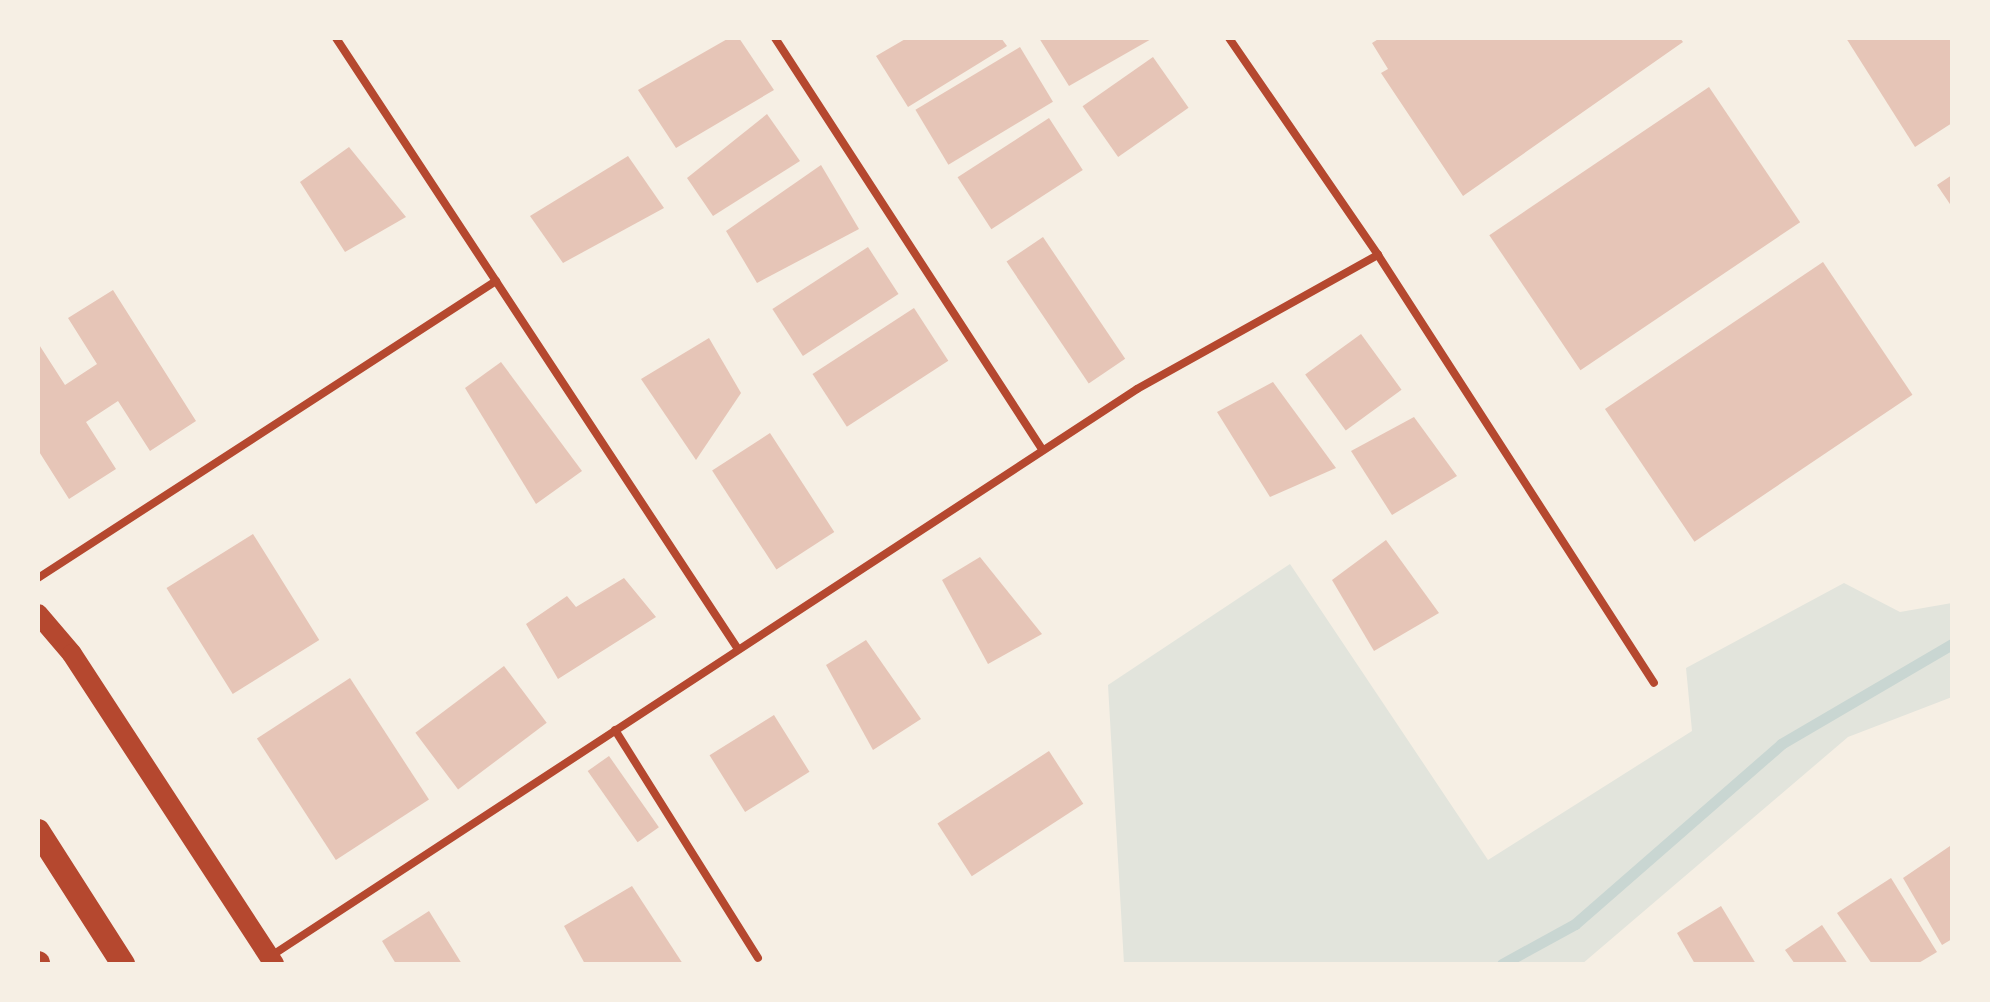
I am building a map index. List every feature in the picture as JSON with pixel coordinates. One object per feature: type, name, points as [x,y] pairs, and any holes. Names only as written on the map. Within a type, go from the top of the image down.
[{"type":"highway","points":[[38,831],[123,964]]},
{"type":"main road","points":[[38,614],[72,654],[272,960]]},
{"type":"street","points":[[336,38],[738,649]]},
{"type":"street","points":[[775,38],[1043,450]]},
{"type":"street","points":[[1229,38],[1378,255],[1654,683]]},
{"type":"street","points":[[272,960],[615,730],[1137,389],[1378,255]]},
{"type":"street","points":[[38,578],[496,281]]},
{"type":"street","points":[[615,730],[758,958]]},
{"type":"shaded area","points":[[1290,564],[1488,860],[1692,731],[1686,668],[1844,583],[1900,612],[1952,603],[1952,697],[1848,737],[1582,964],[1124,964],[1108,685]]},
{"type":"building","points":[[729,38],[739,38],[774,90],[676,148],[638,90]]},
{"type":"building","points":[[907,38],[1001,38],[1007,46],[908,107],[876,56]]},
{"type":"building","points":[[1039,38],[1153,38],[1069,86]]},
{"type":"building","points":[[1380,38],[1680,38],[1683,42],[1463,196],[1381,73],[1388,69],[1372,43]]},
{"type":"building","points":[[1846,38],[1952,38],[1952,123],[1915,147]]},
{"type":"building","points":[[1020,47],[1053,102],[948,165],[915,110]]},
{"type":"building","points":[[1153,57],[1189,108],[1118,157],[1083,106]]},
{"type":"building","points":[[1709,87],[1800,222],[1580,370],[1489,235]]},
{"type":"building","points":[[767,114],[800,161],[713,216],[687,178]]},
{"type":"building","points":[[1049,118],[1083,170],[991,229],[958,177]]},
{"type":"building","points":[[349,147],[406,217],[345,252],[300,182]]},
{"type":"building","points":[[628,156],[664,208],[563,263],[530,216]]},
{"type":"building","points":[[821,165],[859,229],[757,283],[726,231]]},
{"type":"building","points":[[1952,175],[1952,207],[1937,185]]},
{"type":"building","points":[[1043,237],[1125,359],[1089,383],[1007,262]]},
{"type":"building","points":[[868,247],[898,294],[803,356],[772,309]]},
{"type":"building","points":[[1823,262],[1912,395],[1694,542],[1605,409]]},
{"type":"building","points":[[113,290],[196,421],[150,451],[118,401],[86,422],[116,469],[69,499],[38,450],[38,343],[65,385],[97,364],[68,318]]},
{"type":"building","points":[[914,308],[948,361],[847,427],[813,374]]},
{"type":"building","points":[[1361,334],[1402,390],[1346,430],[1305,375]]},
{"type":"building","points":[[709,338],[741,393],[696,460],[641,379]]},
{"type":"building","points":[[501,362],[582,471],[536,504],[465,388]]},
{"type":"building","points":[[1273,382],[1336,468],[1270,497],[1217,412]]},
{"type":"building","points":[[1414,417],[1457,476],[1392,515],[1351,451]]},
{"type":"building","points":[[770,433],[834,532],[776,570],[712,471]]},
{"type":"building","points":[[253,534],[319,640],[233,694],[166,588]]},
{"type":"building","points":[[1386,540],[1439,613],[1374,651],[1332,580]]},
{"type":"building","points":[[980,557],[1042,634],[988,664],[942,580]]},
{"type":"building","points":[[624,578],[656,617],[558,679],[526,624],[567,596],[576,607]]},
{"type":"building","points":[[866,640],[921,719],[873,750],[826,665]]},
{"type":"building","points":[[504,666],[547,723],[458,790],[415,733]]},
{"type":"building","points":[[350,678],[429,800],[336,860],[257,738]]},
{"type":"building","points":[[774,715],[810,772],[745,812],[710,755]]},
{"type":"building","points":[[1049,751],[1083,804],[972,876],[937,823]]},
{"type":"building","points":[[609,756],[659,827],[638,842],[588,771]]},
{"type":"building","points":[[1950,846],[1952,939],[1942,945],[1903,878]]},
{"type":"building","points":[[1891,878],[1937,952],[1917,964],[1872,964],[1837,913]]},
{"type":"building","points":[[632,886],[683,964],[585,964],[564,926]]},
{"type":"building","points":[[1721,906],[1756,964],[1695,964],[1677,933]]},
{"type":"building","points":[[429,911],[462,964],[396,964],[382,941]]},
{"type":"building","points":[[1822,925],[1848,964],[1795,964],[1785,950]]},
{"type":"waterway","points":[[1502,964],[1575,924],[1781,744],[1952,644]]}]
